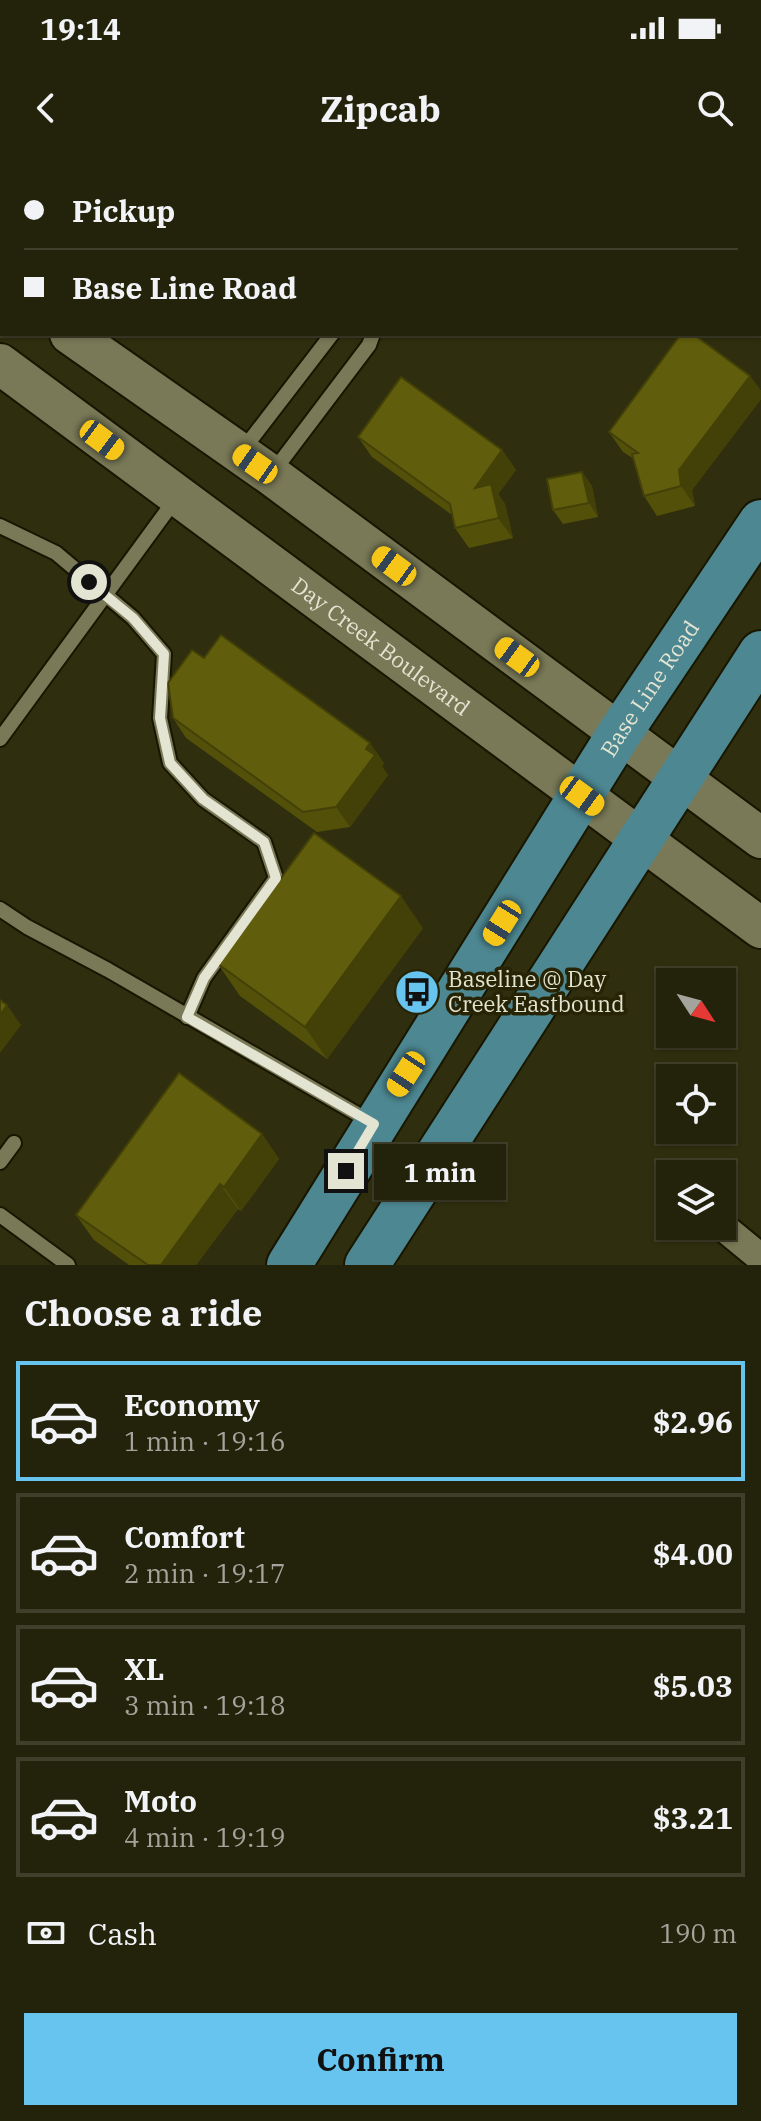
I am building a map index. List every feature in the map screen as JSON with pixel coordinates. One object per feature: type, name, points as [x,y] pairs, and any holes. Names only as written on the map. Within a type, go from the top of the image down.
[{"type":"main road","points":[[73,336],[255,464],[761,838]]},
{"type":"main road","name":"Day Creek Boulevard","points":[[0,364],[761,928]]},
{"type":"main road","name":"Base Line Road","points":[[289,1265],[619,734],[761,522]]},
{"type":"main road","points":[[367,1265],[761,653]]},
{"type":"street","points":[[736,1237],[761,1258]]},
{"type":"lane","points":[[255,464],[331,336]]},
{"type":"lane","points":[[255,464],[369,345],[372,336]]},
{"type":"lane","points":[[0,739],[178,496]]},
{"type":"lane","points":[[0,526],[56,553],[133,618],[164,654],[160,718],[170,763],[203,799],[264,842],[276,878],[204,978],[187,1017]]},
{"type":"lane","points":[[0,909],[374,1124]]},
{"type":"lane","points":[[0,1162],[14,1143]]},
{"type":"lane","points":[[0,1215],[68,1265]]},
{"type":"building","points":[[680,336],[696,336],[750,376],[679,470],[681,486],[644,496],[632,454],[638,453],[609,432]]},
{"type":"building","points":[[401,377],[502,450],[475,488],[491,484],[499,518],[455,528],[450,504],[358,437]]},
{"type":"building","points":[[582,472],[589,503],[553,510],[547,479]]},
{"type":"building","points":[[221,635],[370,743],[366,749],[375,755],[336,807],[303,812],[173,718],[168,683],[192,650],[204,658]]},
{"type":"building","points":[[314,833],[401,896],[305,1027],[218,964]]},
{"type":"building","points":[[0,1000],[7,1005],[0,1015]]},
{"type":"building","points":[[179,1073],[262,1134],[224,1187],[220,1184],[161,1265],[148,1265],[76,1215]]},
{"type":"place","name":"Baseline @ Day Creek Eastbound","points":[[417,992]]},
{"type":"route","points":[[89,582],[133,618],[164,654],[160,718],[170,763],[203,799],[264,842],[276,878],[204,978],[187,1017],[374,1124],[346,1171]]}]
